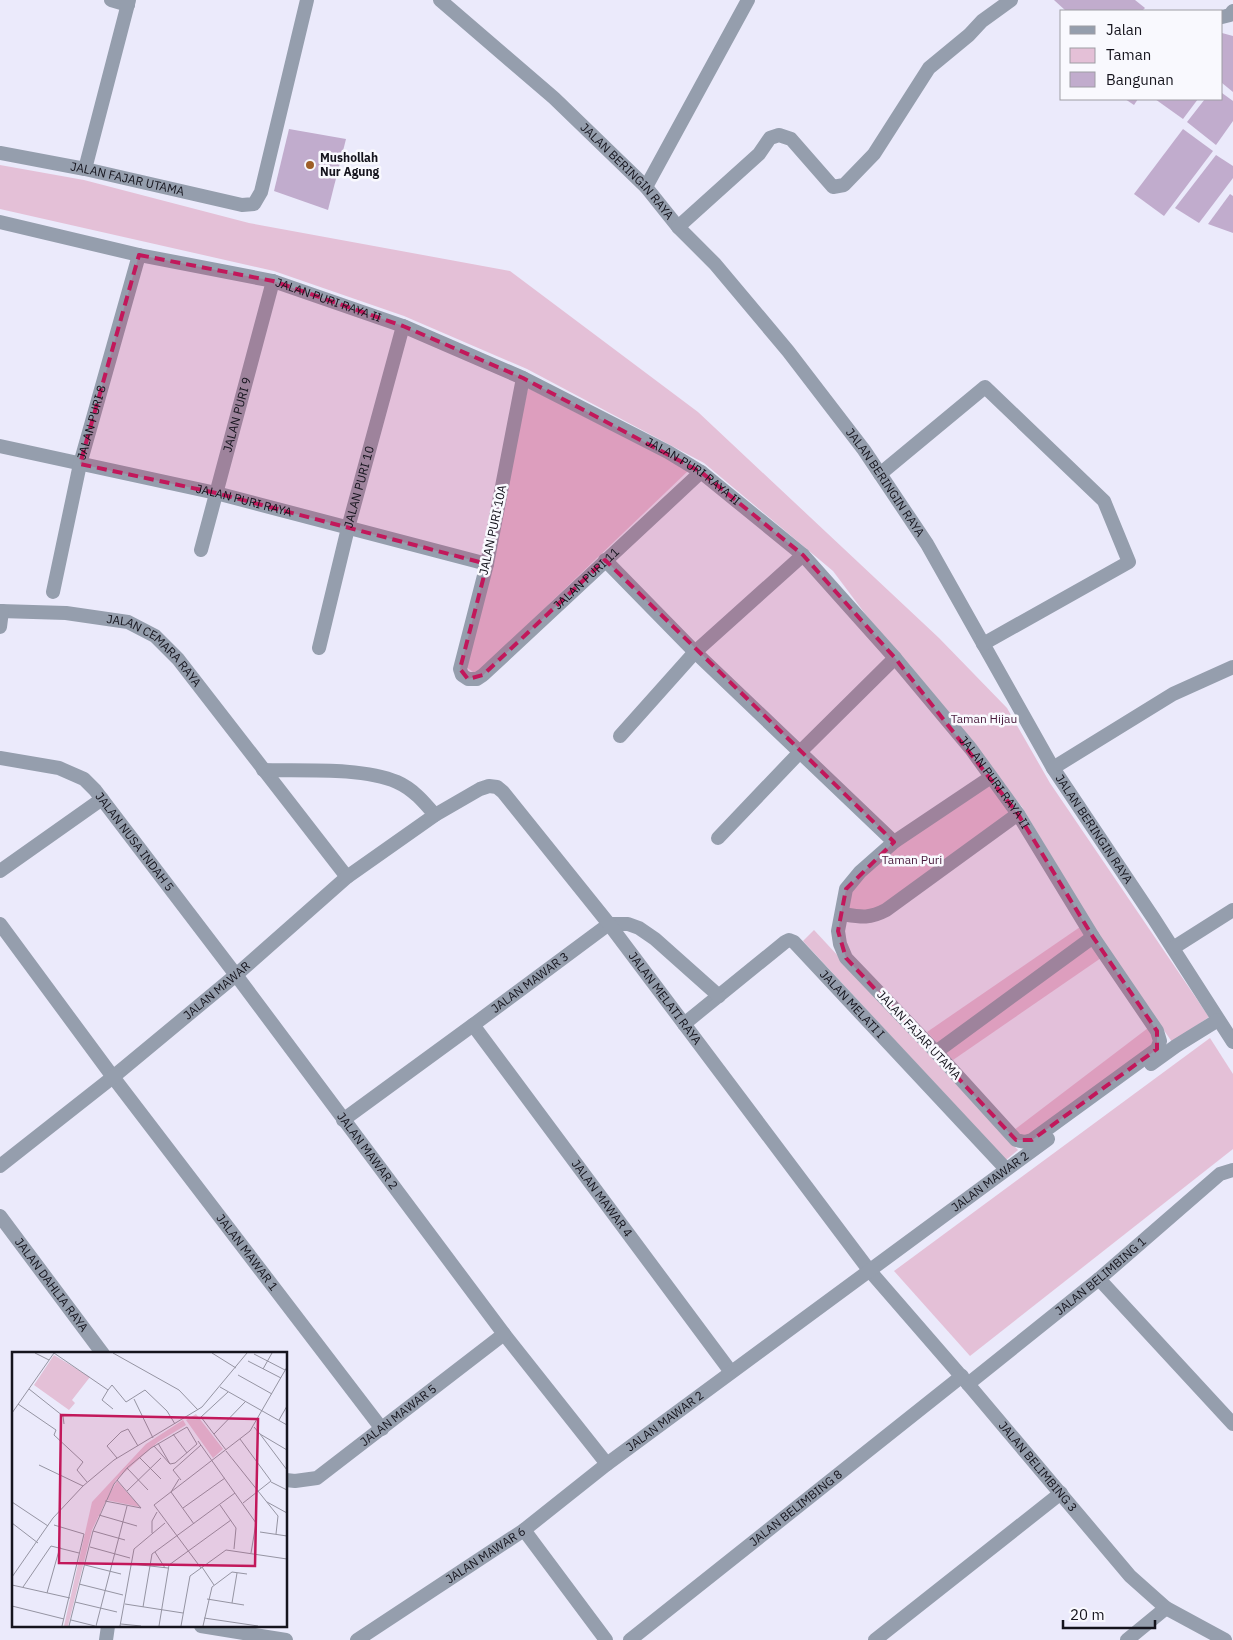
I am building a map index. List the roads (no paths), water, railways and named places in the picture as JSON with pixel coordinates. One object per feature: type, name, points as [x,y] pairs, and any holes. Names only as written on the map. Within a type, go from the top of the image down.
[{"type":"street","points":[[85,168],[129,2],[111,0]]},
{"type":"street","name":"JALAN FAJAR UTAMA","points":[[0,153],[85,168],[242,206],[254,204],[261,192],[307,0]]},
{"type":"street","name":"JALAN BERINGIN RAYA","points":[[440,0],[554,98],[646,187],[678,227],[715,264],[788,350],[864,450],[927,544],[1053,768],[1233,1042]]},
{"type":"street","points":[[646,187],[748,0]]},
{"type":"street","points":[[678,227],[759,154],[770,138],[780,135],[791,139],[833,187],[844,185],[874,154],[929,68],[969,35],[982,21],[1011,0]]},
{"type":"street","name":"JALAN PURI RAYA II","points":[[0,222],[139,255],[273,281],[403,326],[523,378],[668,452],[701,472],[803,555],[895,658],[971,749],[1018,814],[1093,937],[1157,1031],[1160,1041],[1157,1050],[1032,1140],[1025,1142]]},
{"type":"street","name":"JALAN PURI 8","points":[[53,592],[80,464],[139,255]]},
{"type":"street","name":"JALAN PURI 9","points":[[201,550],[273,281]]},
{"type":"street","name":"JALAN PURI 10","points":[[319,648],[348,528],[403,326]]},
{"type":"street","name":"JALAN PURI 10A","points":[[468,678],[462,675],[460,668],[487,564],[523,378]]},
{"type":"street","points":[[880,474],[985,387],[1104,501],[1129,562],[983,644]]},
{"type":"street","name":"JALAN PURI RAYA","points":[[0,446],[216,493],[487,564]]},
{"type":"street","name":"JALAN PURI 11","points":[[468,678],[477,679],[484,675],[701,472]]},
{"type":"street","points":[[620,736],[696,652],[803,555]]},
{"type":"street","points":[[606,560],[696,652],[894,842]]},
{"type":"street","points":[[0,627],[1,611]]},
{"type":"street","name":"JALAN CEMARA RAYA","points":[[1,611],[66,613],[128,622],[154,636],[178,659],[347,878]]},
{"type":"street","points":[[718,838],[800,752],[895,658]]},
{"type":"street","points":[[1053,768],[1173,694],[1233,667]]},
{"type":"street","name":"JALAN NUSA INDAH 5","points":[[0,758],[59,768],[84,779],[102,799],[236,975]]},
{"type":"street","points":[[263,770],[363,773],[398,782],[421,798],[435,815]]},
{"type":"street","name":"JALAN FAJAR UTAMA","points":[[991,777],[894,842],[860,872],[846,889],[838,931],[840,944],[846,958],[936,1052],[1016,1140],[1025,1142]]},
{"type":"street","name":"JALAN MELATI RAYA","points":[[435,815],[480,789],[489,786],[497,787],[503,792],[609,924],[869,1270]]},
{"type":"street","points":[[0,871],[102,799]]},
{"type":"street","points":[[842,914],[873,917],[886,910],[1018,814]]},
{"type":"street","name":"JALAN MAWAR","points":[[0,1166],[113,1077],[236,975],[347,878],[435,815]]},
{"type":"street","points":[[1173,948],[1233,910]]},
{"type":"street","name":"JALAN MAWAR 1","points":[[0,924],[113,1077],[382,1429]]},
{"type":"street","points":[[609,924],[628,924],[639,928],[655,939],[719,996]]},
{"type":"street","name":"JALAN MAWAR 3","points":[[343,1120],[609,924]]},
{"type":"street","points":[[936,1052],[1093,937]]},
{"type":"street","name":"JALAN MELATI I","points":[[684,1024],[785,942],[790,940],[794,942],[1006,1169]]},
{"type":"street","name":"JALAN MAWAR 2","points":[[236,975],[504,1334],[607,1464],[1006,1169],[1176,1046],[1218,1020]]},
{"type":"street","name":"JALAN MAWAR 4","points":[[473,1025],[731,1372]]},
{"type":"street","name":"JALAN BELIMBING 1","points":[[965,1380],[1099,1279],[1220,1174],[1233,1170]]},
{"type":"street","name":"JALAN DAHLIA RAYA","points":[[0,1216],[102,1352]]},
{"type":"street","name":"JALAN BELIMBING 3","points":[[869,1270],[1061,1492],[1130,1576],[1166,1608],[1225,1640]]},
{"type":"street","points":[[1099,1279],[1233,1424]]},
{"type":"street","name":"JALAN MAWAR 5","points":[[288,1480],[295,1482],[317,1478],[504,1334]]},
{"type":"street","name":"JALAN BELIMBING 8","points":[[630,1640],[965,1380]]},
{"type":"street","name":"JALAN MAWAR 6","points":[[357,1640],[524,1530],[607,1464]]},
{"type":"street","points":[[875,1640],[1061,1492]]},
{"type":"street","points":[[524,1530],[606,1640]]},
{"type":"street","points":[[1127,1640],[1166,1608]]},
{"type":"street","points":[[213,1628],[286,1640]]},
{"type":"place","name":"Mushollah Nur Agung","points":[[310,165]]},
{"type":"park label","name":"Taman Hijau","points":[[984,719]]},
{"type":"park label","name":"Taman Puri","points":[[912,860]]}]
